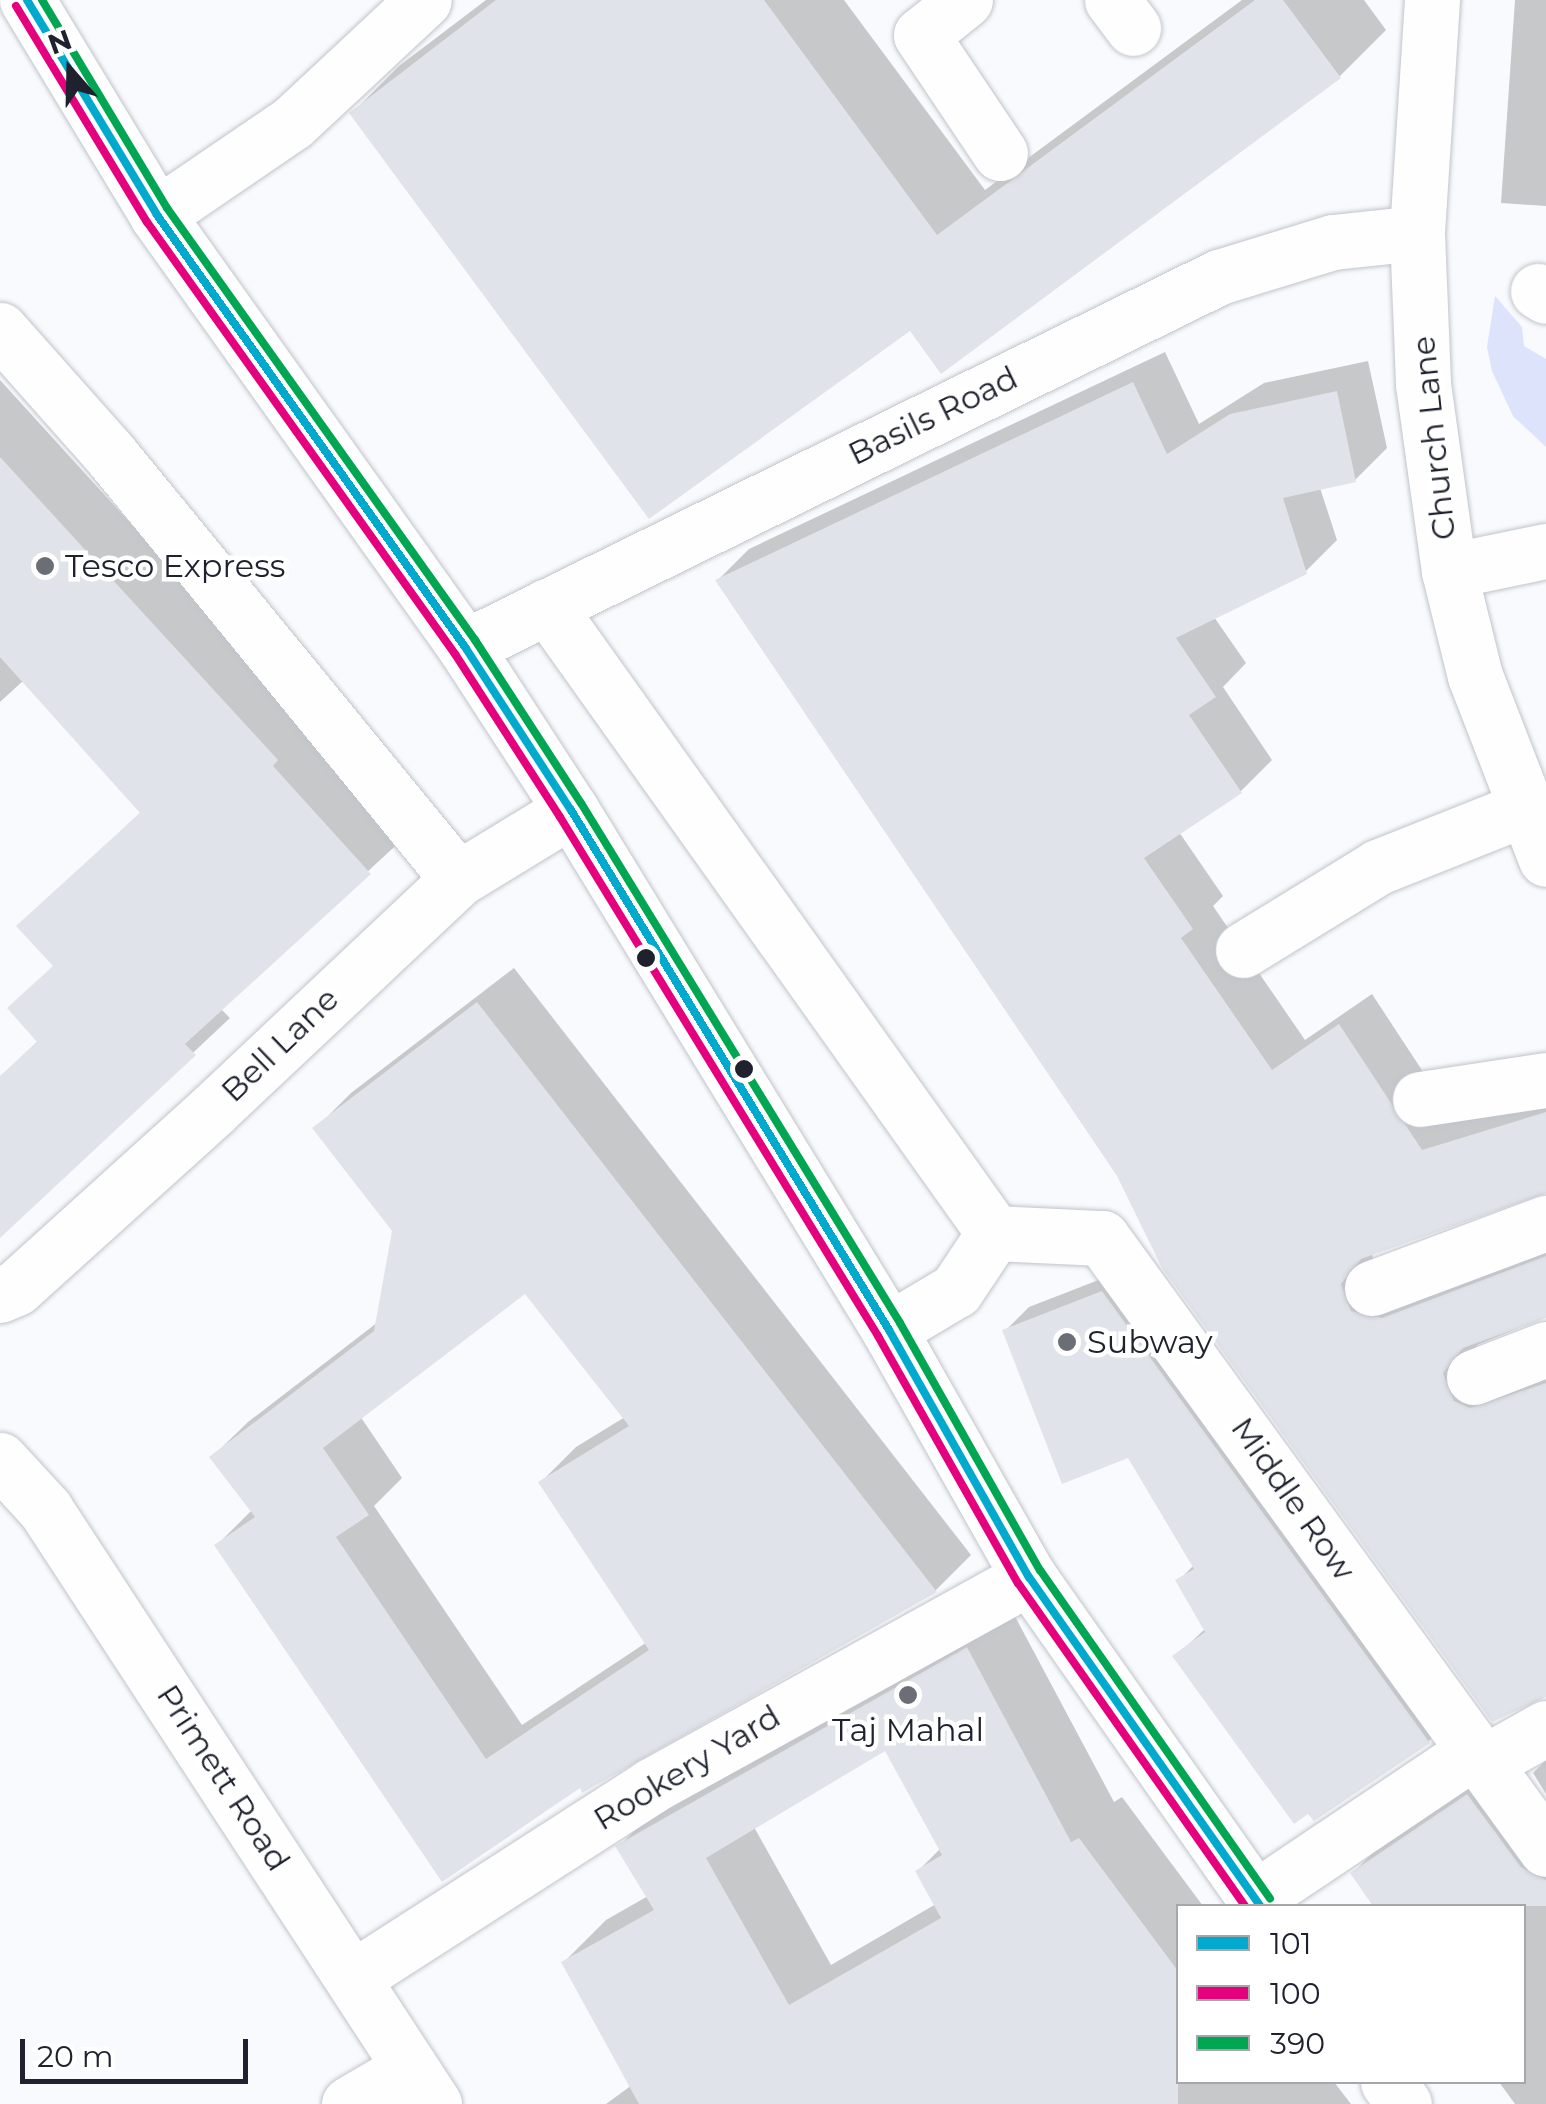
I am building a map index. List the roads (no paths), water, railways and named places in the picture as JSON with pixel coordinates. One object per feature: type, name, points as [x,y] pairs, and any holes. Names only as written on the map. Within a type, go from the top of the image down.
[{"type":"street","points":[[27,0],[157,216],[465,647],[571,810],[889,1330],[1029,1577],[1257,1903],[1478,1758],[1546,1728]]},
{"type":"street","points":[[157,216],[292,124],[424,0]]},
{"type":"street","points":[[965,0],[921,36],[1000,153]]},
{"type":"street","name":"Church Lane","points":[[1432,0],[1417,233],[1423,384],[1449,570],[1475,676],[1546,859]]},
{"type":"street","name":"Basils Road","points":[[465,647],[1220,277],[1333,242],[1417,233]]},
{"type":"street","points":[[0,330],[110,454],[458,879]]},
{"type":"street","points":[[1449,570],[1546,550]]},
{"type":"street","points":[[547,606],[994,1233],[956,1290],[889,1330]]},
{"type":"street","points":[[1243,950],[1378,868],[1526,808]]},
{"type":"street","name":"Bell Lane","points":[[8,1291],[458,879],[571,810]]},
{"type":"street","points":[[1420,1099],[1546,1080]]},
{"type":"street","points":[[1372,1288],[1546,1223]]},
{"type":"street","name":"Middle Row","points":[[994,1233],[1102,1238],[1478,1758],[1519,1805],[1546,1849]]},
{"type":"street","points":[[1474,1378],[1546,1348]]},
{"type":"street","name":"Primett Road","points":[[0,1460],[46,1510],[422,2086]]},
{"type":"street","name":"Rookery Yard","points":[[354,1977],[651,1786],[1029,1577]]},
{"type":"street","points":[[349,2104],[422,2086]]},
{"type":"place","name":"Tesco Express","points":[[45,566]]},
{"type":"place","name":"Subway","points":[[1067,1342]]},
{"type":"place","name":"Taj Mahal","points":[[908,1695]]}]
